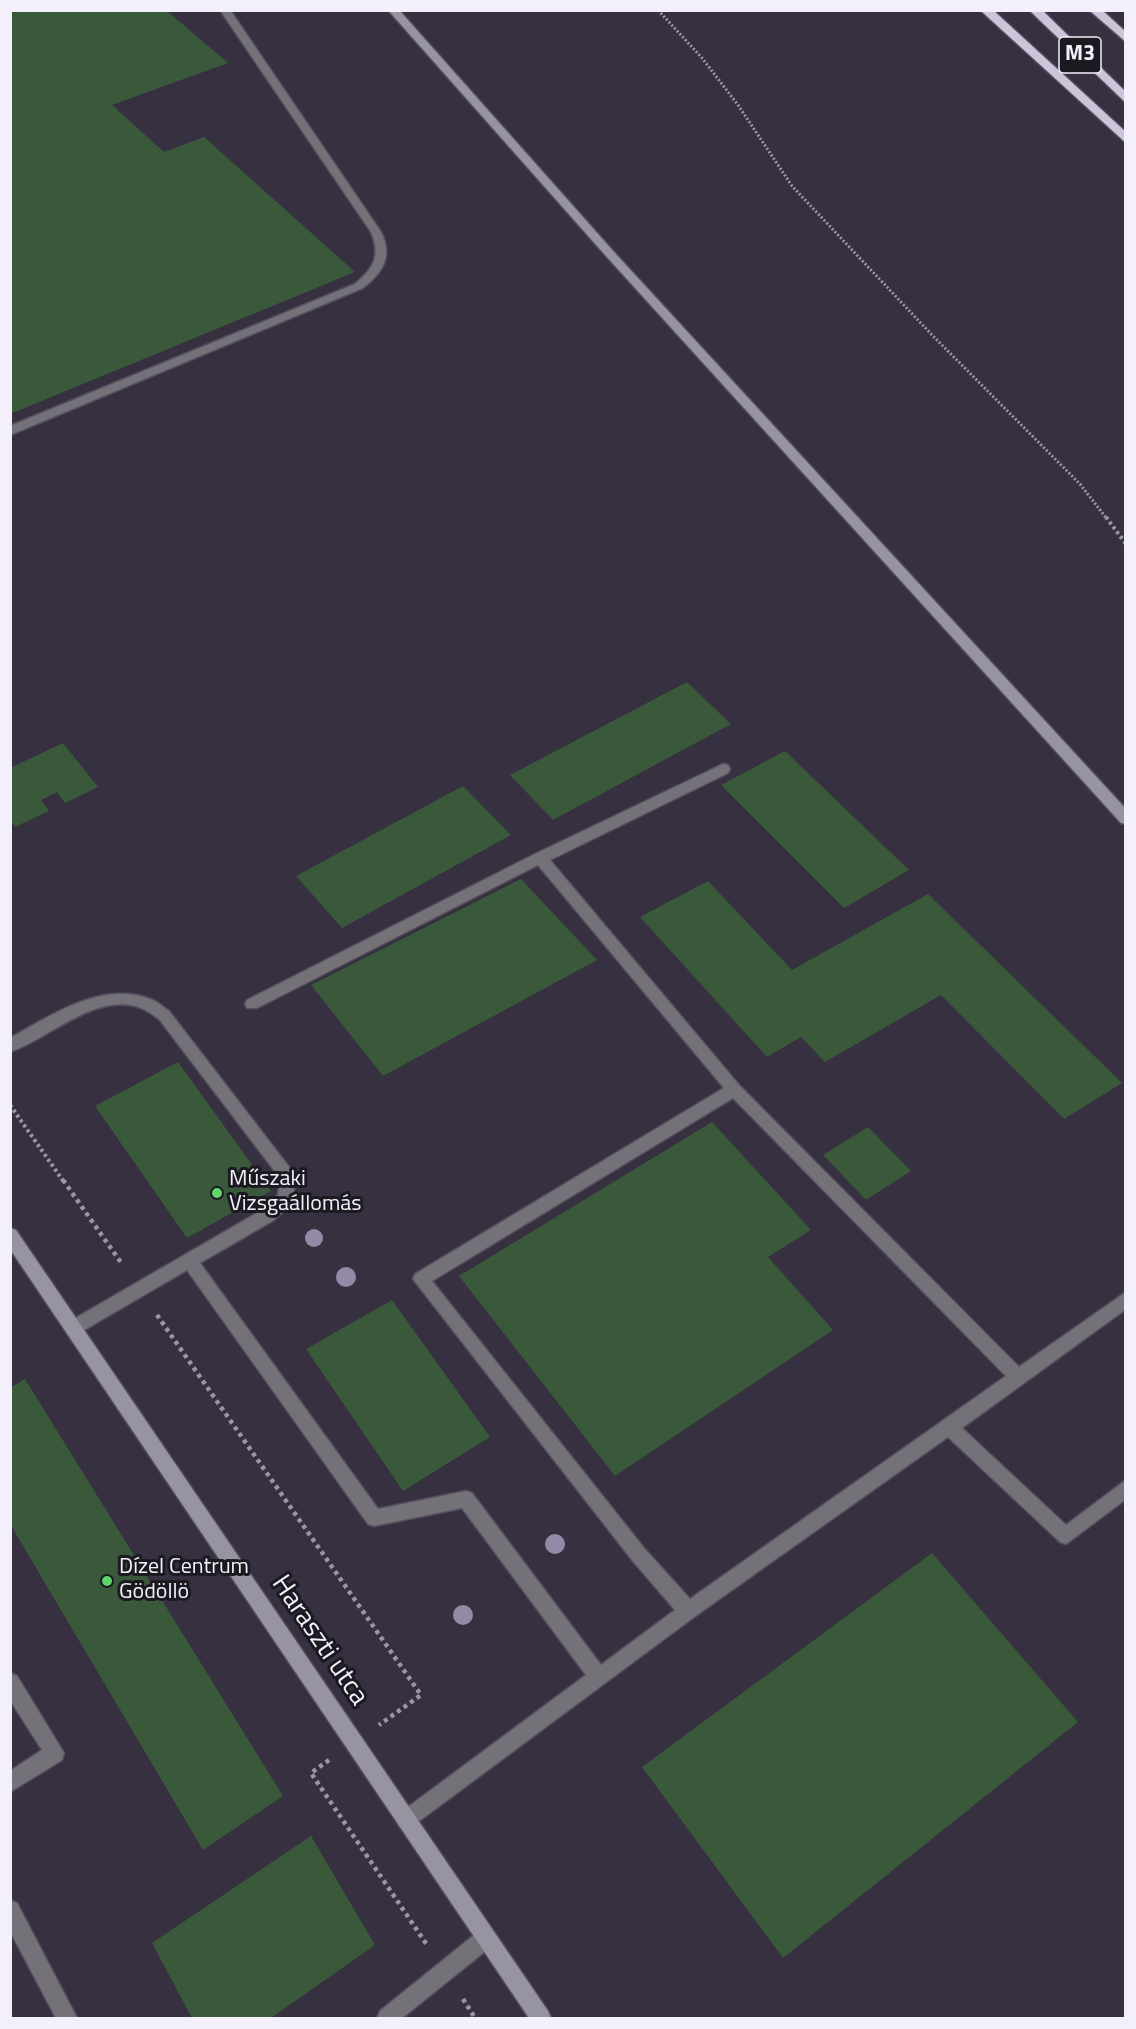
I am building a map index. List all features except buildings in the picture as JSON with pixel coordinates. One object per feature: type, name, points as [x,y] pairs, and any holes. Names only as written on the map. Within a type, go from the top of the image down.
[{"type":"highway","points":[[986,10],[1125,139]]},
{"type":"highway","name":"M3","points":[[1035,10],[1125,99]]},
{"type":"highway","name":"M3","points":[[1095,10],[1125,39]]},
{"type":"street","points":[[393,10],[610,254],[1125,819]]},
{"type":"street","name":"Haraszti utca","points":[[10,1235],[541,2019]]},
{"type":"lane","points":[[10,431],[359,286],[374,274],[381,261],[383,246],[375,232],[225,10]]},
{"type":"lane","points":[[252,1004],[540,858],[723,769]]},
{"type":"lane","points":[[540,858],[734,1089],[1018,1377]]},
{"type":"lane","points":[[10,1046],[86,1006],[117,1000],[144,1003],[164,1016],[288,1176],[286,1198],[268,1215],[74,1328]]},
{"type":"lane","points":[[688,1611],[638,1554],[421,1279],[734,1089]]},
{"type":"lane","points":[[189,1260],[374,1518],[466,1499],[599,1677]]},
{"type":"lane","points":[[407,1820],[688,1611],[950,1427],[1125,1299]]},
{"type":"lane","points":[[950,1427],[1066,1536],[1125,1488]]},
{"type":"lane","points":[[10,1682],[55,1753],[10,1783]]},
{"type":"lane","points":[[10,1910],[67,2019]]},
{"type":"lane","points":[[387,2019],[486,1938]]},
{"type":"path","points":[[658,10],[702,58],[738,105],[792,186],[933,336],[1080,484],[1125,544]]},
{"type":"path","points":[[10,1105],[421,1695],[311,1773],[475,2019]]},
{"type":"place","name":"Műszaki Vizsgaállomás","points":[[217,1193]]},
{"type":"place","name":"Dízel Centrum Gödöllö","points":[[107,1581]]}]
